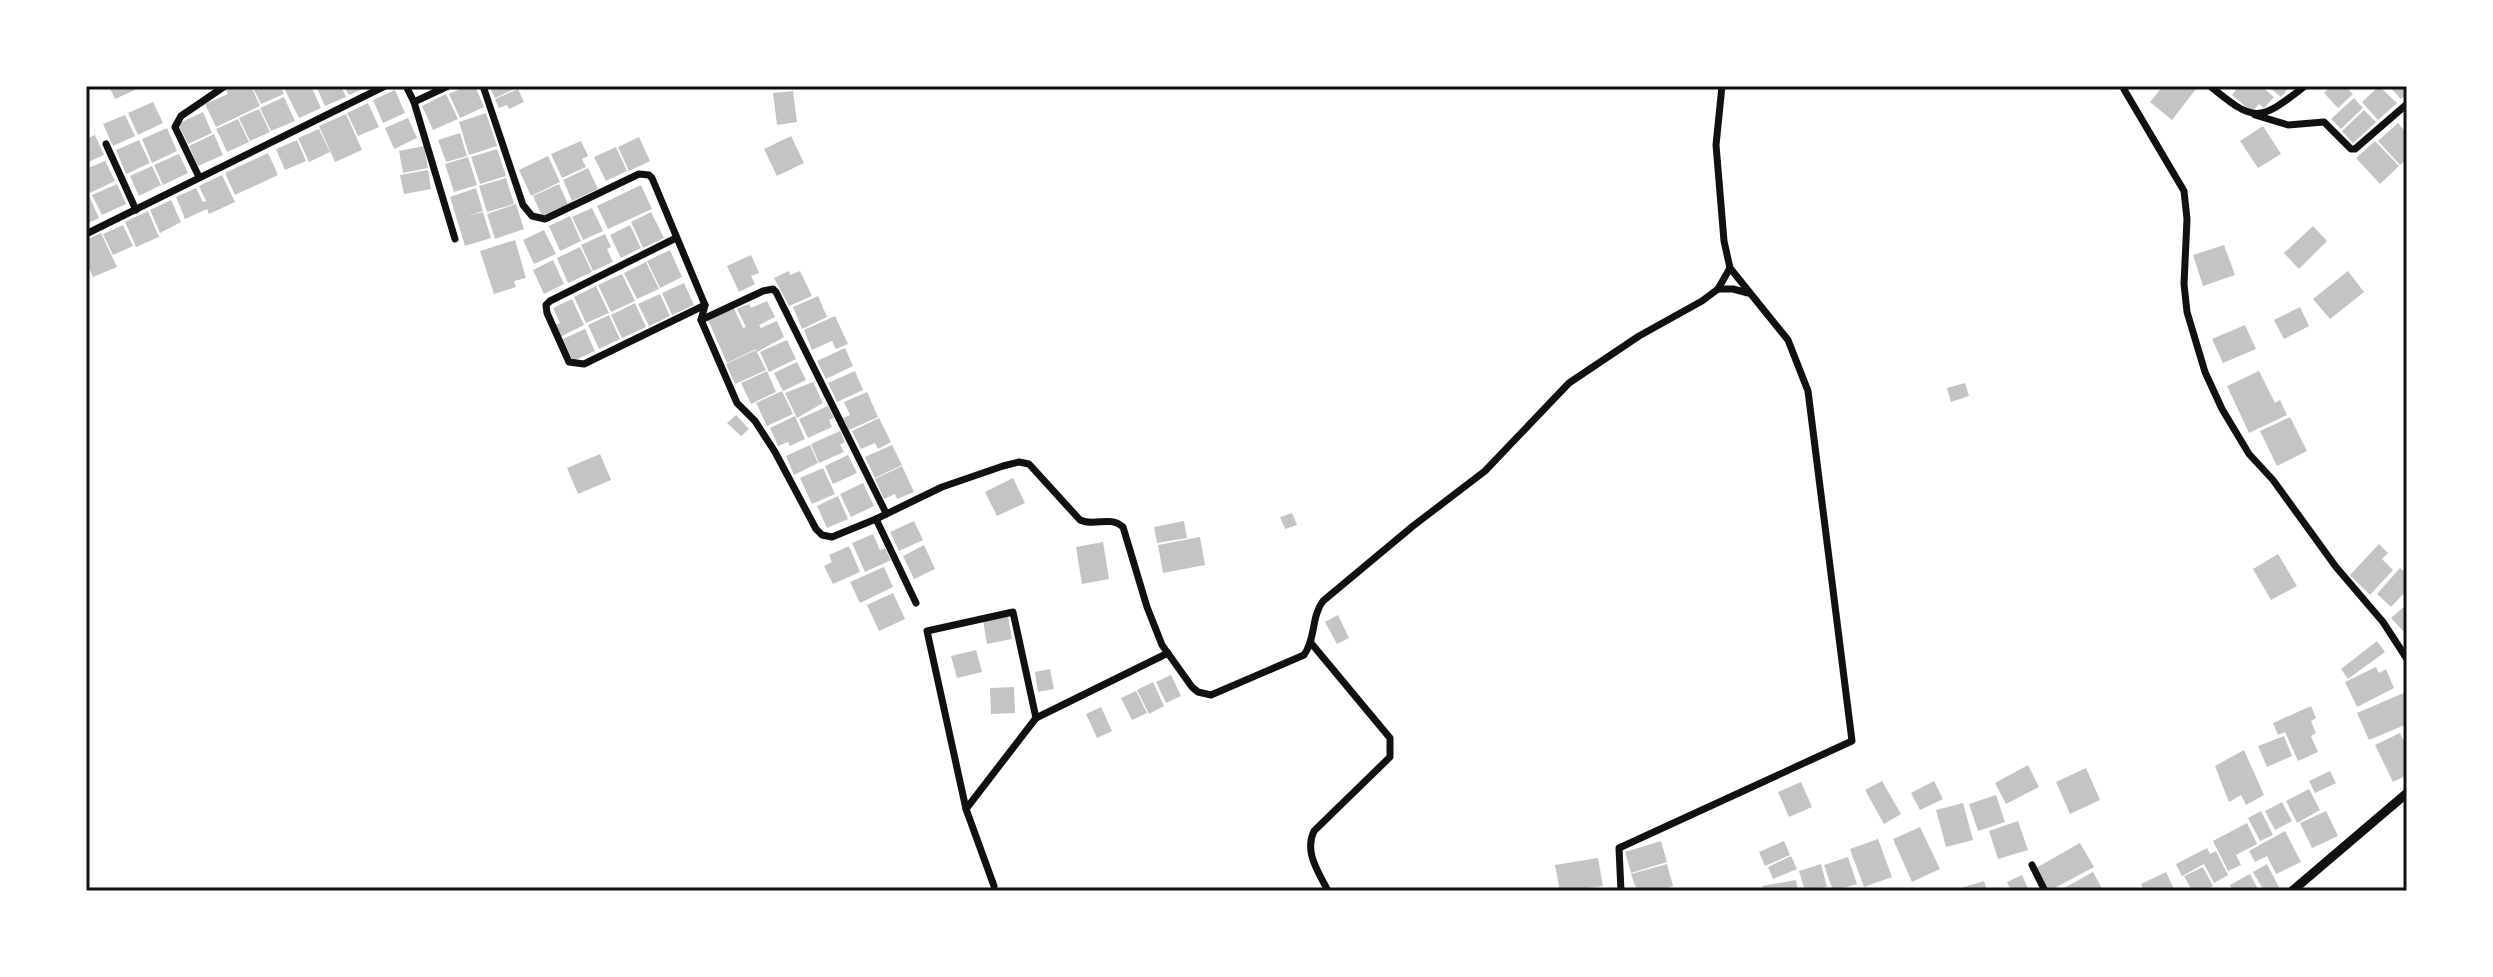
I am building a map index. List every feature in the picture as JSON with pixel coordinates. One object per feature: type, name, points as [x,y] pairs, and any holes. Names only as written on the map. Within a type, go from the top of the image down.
[{"type":"street","points":[[199,177],[175,127],[181,116],[225,86]]},
{"type":"street","points":[[86,234],[385,86]]},
{"type":"street","points":[[406,86],[414,102],[455,239]]},
{"type":"street","points":[[414,102],[448,86]]},
{"type":"street","points":[[483,86],[523,205],[532,216],[545,219],[644,174],[649,175],[705,305],[701,320],[737,403],[755,421],[775,452],[822,535],[832,537],[942,487],[1003,466],[1019,462],[1029,464],[1080,520],[1087,523],[1115,522],[1123,527],[1147,607],[1168,653],[1192,687],[1204,694],[1211,695],[1304,655],[1311,643],[1315,614],[1323,601],[1485,471],[1569,383],[1639,336],[1702,301],[1718,289],[1730,268]]},
{"type":"street","points":[[1621,891],[1619,848],[1852,741],[1808,391],[1788,340],[1730,268],[1724,241],[1716,145],[1722,86]]},
{"type":"street","points":[[2122,86],[2184,191],[2187,312],[2205,372],[2222,409],[2249,454],[2273,480],[2336,567],[2383,622],[2407,659]]},
{"type":"street","points":[[2210,86],[2240,111],[2288,125],[2324,122],[2351,149],[2355,149],[2407,104]]},
{"type":"street","points":[[2255,115],[2305,86]]},
{"type":"street","points":[[106,144],[136,210]]},
{"type":"street","points":[[676,238],[550,301],[546,305],[547,313],[569,362],[576,365],[584,364],[705,305]]},
{"type":"street","points":[[701,320],[763,291],[773,289],[776,292],[886,513]]},
{"type":"street","points":[[1718,289],[1748,293]]},
{"type":"street","points":[[876,519],[916,603]]},
{"type":"street","points":[[994,886],[966,809],[927,631],[1013,612],[1036,718]]},
{"type":"street","points":[[1311,643],[1390,738],[1392,745],[1390,757],[1314,831],[1309,842],[1310,853],[1328,891]]},
{"type":"street","points":[[966,809],[1036,718],[1168,653]]},
{"type":"street","points":[[2292,891],[2407,793]]},
{"type":"street","points":[[2032,865],[2045,891]]},
{"type":"building","points":[[109,86],[133,86],[135,90],[115,99]]},
{"type":"building","points":[[235,86],[251,86],[260,106],[216,127],[205,104],[228,94],[226,90]]},
{"type":"building","points":[[252,86],[281,86],[284,94],[261,104]]},
{"type":"building","points":[[283,86],[311,86],[321,108],[299,118]]},
{"type":"building","points":[[316,86],[341,86],[346,97],[325,106]]},
{"type":"building","points":[[344,86],[369,86],[349,95]]},
{"type":"building","points":[[475,86],[484,107],[460,118],[449,94]]},
{"type":"building","points":[[489,86],[521,86],[495,98]]},
{"type":"building","points":[[2163,86],[2192,86],[2196,89],[2172,120],[2150,102]]},
{"type":"building","points":[[2239,86],[2261,86],[2274,97],[2264,108],[2259,104],[2252,112],[2232,95]]},
{"type":"building","points":[[2267,86],[2290,86],[2281,97]]},
{"type":"building","points":[[2331,86],[2345,86],[2353,94],[2338,108],[2324,93]]},
{"type":"building","points":[[2379,86],[2397,103],[2378,120],[2362,102]]},
{"type":"building","points":[[2389,86],[2407,86],[2407,93],[2401,99]]},
{"type":"building","points":[[518,89],[524,102],[509,109],[507,105],[499,108],[495,99]]},
{"type":"building","points":[[395,90],[405,113],[383,123],[373,100]]},
{"type":"building","points":[[793,91],[797,122],[777,125],[773,93]]},
{"type":"building","points":[[446,94],[458,119],[433,130],[422,106]]},
{"type":"building","points":[[284,97],[295,121],[271,131],[260,108]]},
{"type":"building","points":[[2354,98],[2363,108],[2341,129],[2331,119]]},
{"type":"building","points":[[153,102],[163,123],[138,135],[128,113]]},
{"type":"building","points":[[368,103],[379,127],[358,136],[347,113]]},
{"type":"building","points":[[259,109],[270,132],[250,141],[239,118]]},
{"type":"building","points":[[2364,110],[2376,122],[2353,143],[2342,131]]},
{"type":"building","points":[[203,112],[212,133],[188,144],[178,124]]},
{"type":"building","points":[[486,113],[497,146],[469,155],[459,122]]},
{"type":"building","points":[[346,114],[362,150],[335,162],[319,126]]},
{"type":"building","points":[[125,115],[135,136],[113,146],[103,124]]},
{"type":"building","points":[[408,118],[417,138],[394,149],[385,128]]},
{"type":"building","points":[[238,119],[249,142],[227,152],[216,129]]},
{"type":"building","points":[[2398,123],[2407,134],[2407,159],[2400,165],[2378,141]]},
{"type":"building","points":[[2263,126],[2281,154],[2258,168],[2240,141]]},
{"type":"building","points":[[167,128],[177,151],[152,163],[142,139]]},
{"type":"building","points":[[319,129],[330,152],[309,162],[298,138]]},
{"type":"building","points":[[460,133],[467,156],[446,162],[438,140]]},
{"type":"building","points":[[214,134],[223,155],[198,166],[189,146]]},
{"type":"building","points":[[95,135],[104,155],[86,163],[86,139]]},
{"type":"building","points":[[791,136],[804,163],[777,176],[764,149]]},
{"type":"building","points":[[639,137],[650,161],[629,171],[618,147]]},
{"type":"building","points":[[139,140],[150,163],[126,174],[116,150]]},
{"type":"building","points":[[297,140],[306,161],[285,170],[276,149]]},
{"type":"building","points":[[581,141],[588,156],[582,159],[586,167],[562,178],[551,154]]},
{"type":"building","points":[[2375,141],[2399,166],[2380,184],[2356,158]]},
{"type":"building","points":[[424,146],[428,168],[403,173],[399,151]]},
{"type":"building","points":[[616,147],[627,171],[606,181],[594,157]]},
{"type":"building","points":[[497,149],[506,176],[480,184],[471,157]]},
{"type":"building","points":[[268,153],[278,175],[235,195],[225,173]]},
{"type":"building","points":[[179,154],[188,173],[163,185],[154,165]]},
{"type":"building","points":[[548,156],[560,182],[531,196],[519,170]]},
{"type":"building","points":[[468,157],[477,185],[454,192],[445,164]]},
{"type":"building","points":[[105,161],[115,181],[90,193],[86,184],[86,169]]},
{"type":"building","points":[[152,166],[161,185],[139,196],[130,176]]},
{"type":"building","points":[[588,168],[598,189],[572,201],[563,180]]},
{"type":"building","points":[[428,170],[431,189],[404,194],[400,175]]},
{"type":"building","points":[[222,175],[235,202],[209,214],[207,209],[185,219],[176,197],[196,188],[203,202],[206,201],[199,186]]},
{"type":"building","points":[[506,178],[514,204],[487,212],[479,186]]},
{"type":"building","points":[[117,184],[126,204],[102,215],[92,195]]},
{"type":"building","points":[[559,184],[568,204],[542,216],[533,196]]},
{"type":"building","points":[[641,185],[652,209],[608,229],[597,206]]},
{"type":"building","points":[[476,188],[483,211],[467,216],[483,212],[491,238],[465,246],[450,197]]},
{"type":"building","points":[[89,196],[99,218],[86,224],[86,197]]},
{"type":"building","points":[[171,200],[181,222],[160,233],[150,210]]},
{"type":"building","points":[[516,204],[524,229],[495,239],[487,214]]},
{"type":"building","points":[[592,208],[603,231],[583,240],[572,217]]},
{"type":"building","points":[[148,211],[159,237],[136,247],[125,222]]},
{"type":"building","points":[[651,212],[664,238],[643,248],[631,222]]},
{"type":"building","points":[[570,216],[581,241],[560,251],[549,226]]},
{"type":"building","points":[[123,225],[133,246],[113,255],[103,234]]},
{"type":"building","points":[[630,225],[641,248],[621,258],[610,235]]},
{"type":"building","points":[[2313,226],[2327,241],[2299,269],[2284,253]]},
{"type":"building","points":[[544,230],[556,254],[534,264],[523,240]]},
{"type":"building","points":[[101,233],[117,267],[93,277],[86,261],[86,240]]},
{"type":"building","points":[[605,234],[613,262],[593,271],[581,245]]},
{"type":"building","points":[[515,240],[526,278],[514,281],[516,287],[494,294],[480,251]]},
{"type":"building","points":[[2224,245],[2235,275],[2203,286],[2193,255]]},
{"type":"building","points":[[580,247],[592,272],[568,283],[557,258]]},
{"type":"building","points":[[670,250],[682,277],[660,288],[647,261]]},
{"type":"building","points":[[751,255],[759,273],[751,276],[755,284],[739,292],[727,266]]},
{"type":"building","points":[[553,260],[564,284],[544,294],[533,270]]},
{"type":"building","points":[[646,262],[659,289],[637,299],[624,273]]},
{"type":"building","points":[[789,271],[790,275],[800,271],[812,296],[789,306],[774,278]]},
{"type":"building","points":[[2348,271],[2364,292],[2330,319],[2313,299]]},
{"type":"building","points":[[622,274],[635,301],[611,312],[598,285]]},
{"type":"building","points":[[684,283],[694,305],[672,315],[662,293]]},
{"type":"building","points":[[596,286],[609,313],[586,323],[574,297]]},
{"type":"building","points":[[660,294],[670,316],[649,326],[638,304]]},
{"type":"building","points":[[818,296],[827,317],[802,329],[793,307]]},
{"type":"building","points":[[572,299],[584,325],[560,337],[555,325],[560,323],[553,308]]},
{"type":"building","points":[[767,301],[775,317],[759,325],[761,328],[777,321],[784,337],[757,352],[756,349],[727,363],[708,320],[734,308],[743,328],[746,327],[737,309],[749,304],[751,308]]},
{"type":"building","points":[[635,303],[646,327],[622,338],[611,315]]},
{"type":"building","points":[[2300,307],[2309,326],[2284,339],[2274,320]]},
{"type":"building","points":[[609,315],[620,339],[599,349],[588,325]]},
{"type":"building","points":[[835,316],[848,344],[836,349],[832,341],[812,350],[804,330]]},
{"type":"building","points":[[2245,325],[2256,349],[2223,363],[2212,339]]},
{"type":"building","points":[[585,329],[595,351],[573,361],[563,339]]},
{"type":"building","points":[[787,340],[796,359],[769,372],[760,352]]},
{"type":"building","points":[[845,348],[853,366],[826,379],[817,361]]},
{"type":"building","points":[[756,350],[766,370],[735,384],[726,364]]},
{"type":"building","points":[[797,362],[806,380],[783,391],[774,373]]},
{"type":"building","points":[[767,371],[776,392],[751,404],[741,383]]},
{"type":"building","points":[[855,371],[863,390],[837,402],[828,383]]},
{"type":"building","points":[[2259,371],[2275,403],[2280,400],[2287,415],[2249,433],[2227,386]]},
{"type":"building","points":[[813,382],[823,403],[797,418],[785,393]]},
{"type":"building","points":[[1965,383],[1969,396],[1951,402],[1947,388]]},
{"type":"building","points":[[782,391],[793,414],[767,426],[756,403]]},
{"type":"building","points":[[867,392],[878,417],[849,430],[843,418],[850,415],[844,402]]},
{"type":"building","points":[[828,406],[834,418],[829,420],[832,427],[808,438],[799,419]]},
{"type":"building","points":[[736,415],[749,429],[741,436],[727,423]]},
{"type":"building","points":[[795,416],[805,439],[790,446],[788,442],[778,446],[770,428]]},
{"type":"building","points":[[2290,417],[2307,451],[2277,466],[2260,431]]},
{"type":"building","points":[[879,418],[891,442],[878,449],[875,443],[861,449],[852,431]]},
{"type":"building","points":[[840,431],[845,442],[840,445],[844,452],[819,463],[811,444]]},
{"type":"building","points":[[810,445],[818,463],[794,475],[786,456]]},
{"type":"building","points":[[892,445],[902,465],[875,478],[865,457]]},
{"type":"building","points":[[600,454],[611,480],[578,494],[567,468]]},
{"type":"building","points":[[848,455],[857,473],[833,484],[825,466]]},
{"type":"building","points":[[902,466],[914,492],[897,499],[895,494],[884,499],[875,479]]},
{"type":"building","points":[[823,468],[835,494],[812,504],[800,478]]},
{"type":"building","points":[[1013,478],[1025,503],[997,516],[985,492]]},
{"type":"building","points":[[863,483],[874,506],[851,517],[840,494]]},
{"type":"building","points":[[838,496],[848,519],[827,528],[817,506]]},
{"type":"building","points":[[1292,513],[1297,525],[1285,529],[1280,517]]},
{"type":"building","points":[[914,521],[923,540],[899,551],[890,532]]},
{"type":"building","points":[[1184,521],[1187,538],[1157,543],[1154,527]]},
{"type":"building","points":[[873,534],[880,550],[885,548],[891,560],[865,572],[852,543]]},
{"type":"building","points":[[1200,537],[1205,565],[1163,573],[1158,545]]},
{"type":"building","points":[[1103,542],[1109,579],[1082,584],[1076,547]]},
{"type":"building","points":[[2379,544],[2388,553],[2382,559],[2393,570],[2370,595],[2350,575]]},
{"type":"building","points":[[924,545],[935,569],[914,579],[903,556]]},
{"type":"building","points":[[849,546],[860,572],[833,584],[824,566],[832,562],[829,555]]},
{"type":"building","points":[[2278,554],[2297,586],[2271,600],[2253,569]]},
{"type":"building","points":[[884,567],[893,587],[860,603],[850,582]]},
{"type":"building","points":[[2400,568],[2407,574],[2407,590],[2391,607],[2377,594]]},
{"type":"building","points":[[893,593],[905,619],[879,631],[867,605]]},
{"type":"building","points":[[2407,604],[2407,635],[2391,618]]},
{"type":"building","points":[[1338,615],[1349,638],[1337,644],[1325,622]]},
{"type":"building","points":[[1008,616],[1012,639],[987,644],[983,620]]},
{"type":"building","points":[[2377,641],[2385,652],[2348,679],[2341,669]]},
{"type":"building","points":[[976,650],[982,672],[957,678],[951,656]]},
{"type":"building","points":[[2376,667],[2379,673],[2386,669],[2394,688],[2357,707],[2345,682]]},
{"type":"building","points":[[1050,669],[1054,689],[1038,692],[1035,672]]},
{"type":"building","points":[[1171,675],[1181,696],[1166,703],[1156,682]]},
{"type":"building","points":[[1153,682],[1164,706],[1149,714],[1137,690]]},
{"type":"building","points":[[1014,687],[1015,713],[991,714],[990,688]]},
{"type":"building","points":[[1136,691],[1147,713],[1132,720],[1121,698]]},
{"type":"building","points":[[2406,692],[2407,724],[2369,740],[2357,713]]},
{"type":"building","points":[[2311,706],[2316,718],[2311,721],[2316,733],[2311,736],[2318,752],[2298,761],[2285,732],[2278,735],[2273,723]]},
{"type":"building","points":[[1101,707],[1112,731],[1097,738],[1086,714]]},
{"type":"building","points":[[2400,733],[2407,748],[2407,775],[2393,782],[2375,745]]},
{"type":"building","points":[[2284,736],[2292,756],[2267,767],[2258,746]]},
{"type":"building","points":[[2244,750],[2264,795],[2246,805],[2241,795],[2229,802],[2215,766]]},
{"type":"building","points":[[2028,765],[2039,787],[2006,804],[1995,783]]},
{"type":"building","points":[[2086,768],[2100,800],[2070,814],[2056,782]]},
{"type":"building","points":[[2330,771],[2336,783],[2315,793],[2309,781]]},
{"type":"building","points":[[1882,781],[1901,814],[1884,824],[1865,790]]},
{"type":"building","points":[[1934,781],[1943,799],[1920,810],[1911,793]]},
{"type":"building","points":[[1801,782],[1812,807],[1789,817],[1778,792]]},
{"type":"building","points":[[2309,789],[2320,810],[2297,823],[2286,801]]},
{"type":"building","points":[[1996,795],[2005,822],[1978,831],[1969,804]]},
{"type":"building","points":[[2282,802],[2292,821],[2275,830],[2265,811]]},
{"type":"building","points":[[1963,803],[1973,840],[1946,847],[1936,810]]},
{"type":"building","points":[[2261,811],[2273,835],[2260,841],[2248,818]]},
{"type":"building","points":[[2326,811],[2338,836],[2312,848],[2300,823]]},
{"type":"building","points":[[2018,821],[2028,850],[1998,859],[1989,831]]},
{"type":"building","points":[[2247,823],[2257,844],[2236,855],[2241,865],[2228,871],[2213,841]]},
{"type":"building","points":[[1920,827],[1940,869],[1912,882],[1893,839]]},
{"type":"building","points":[[2285,831],[2301,862],[2276,874],[2267,856],[2255,862],[2249,851]]},
{"type":"building","points":[[1878,839],[1892,877],[1864,887],[1850,849]]},
{"type":"building","points":[[1661,841],[1667,862],[1631,873],[1625,852]]},
{"type":"building","points":[[1784,841],[1790,855],[1765,866],[1759,852]]},
{"type":"building","points":[[2080,843],[2094,867],[2049,891],[2036,868]]},
{"type":"building","points":[[2207,848],[2210,854],[2216,851],[2228,875],[2214,883],[2204,864],[2182,876],[2176,864]]},
{"type":"building","points":[[1791,856],[1797,869],[1773,879],[1768,867]]},
{"type":"building","points":[[1848,857],[1857,884],[1833,891],[1824,865]]},
{"type":"building","points":[[1598,858],[1603,886],[1560,891],[1555,865]]},
{"type":"building","points":[[1667,864],[1673,886],[1656,891],[1637,891],[1631,874]]},
{"type":"building","points":[[1821,864],[1827,887],[1805,891],[1799,871]]},
{"type":"building","points":[[2267,864],[2281,891],[2264,891],[2253,872]]},
{"type":"building","points":[[2203,867],[2213,886],[2204,891],[2192,891],[2184,876]]},
{"type":"building","points":[[2093,872],[2103,890],[2059,891]]},
{"type":"building","points":[[2166,872],[2175,891],[2144,891],[2141,884]]},
{"type":"building","points":[[2250,874],[2259,891],[2233,891],[2230,885]]},
{"type":"building","points":[[2022,875],[2029,891],[2011,891],[2007,882]]},
{"type":"building","points":[[1796,880],[1798,891],[1763,891],[1762,886]]},
{"type":"building","points":[[1984,881],[1987,891],[1954,891],[1954,890]]}]
